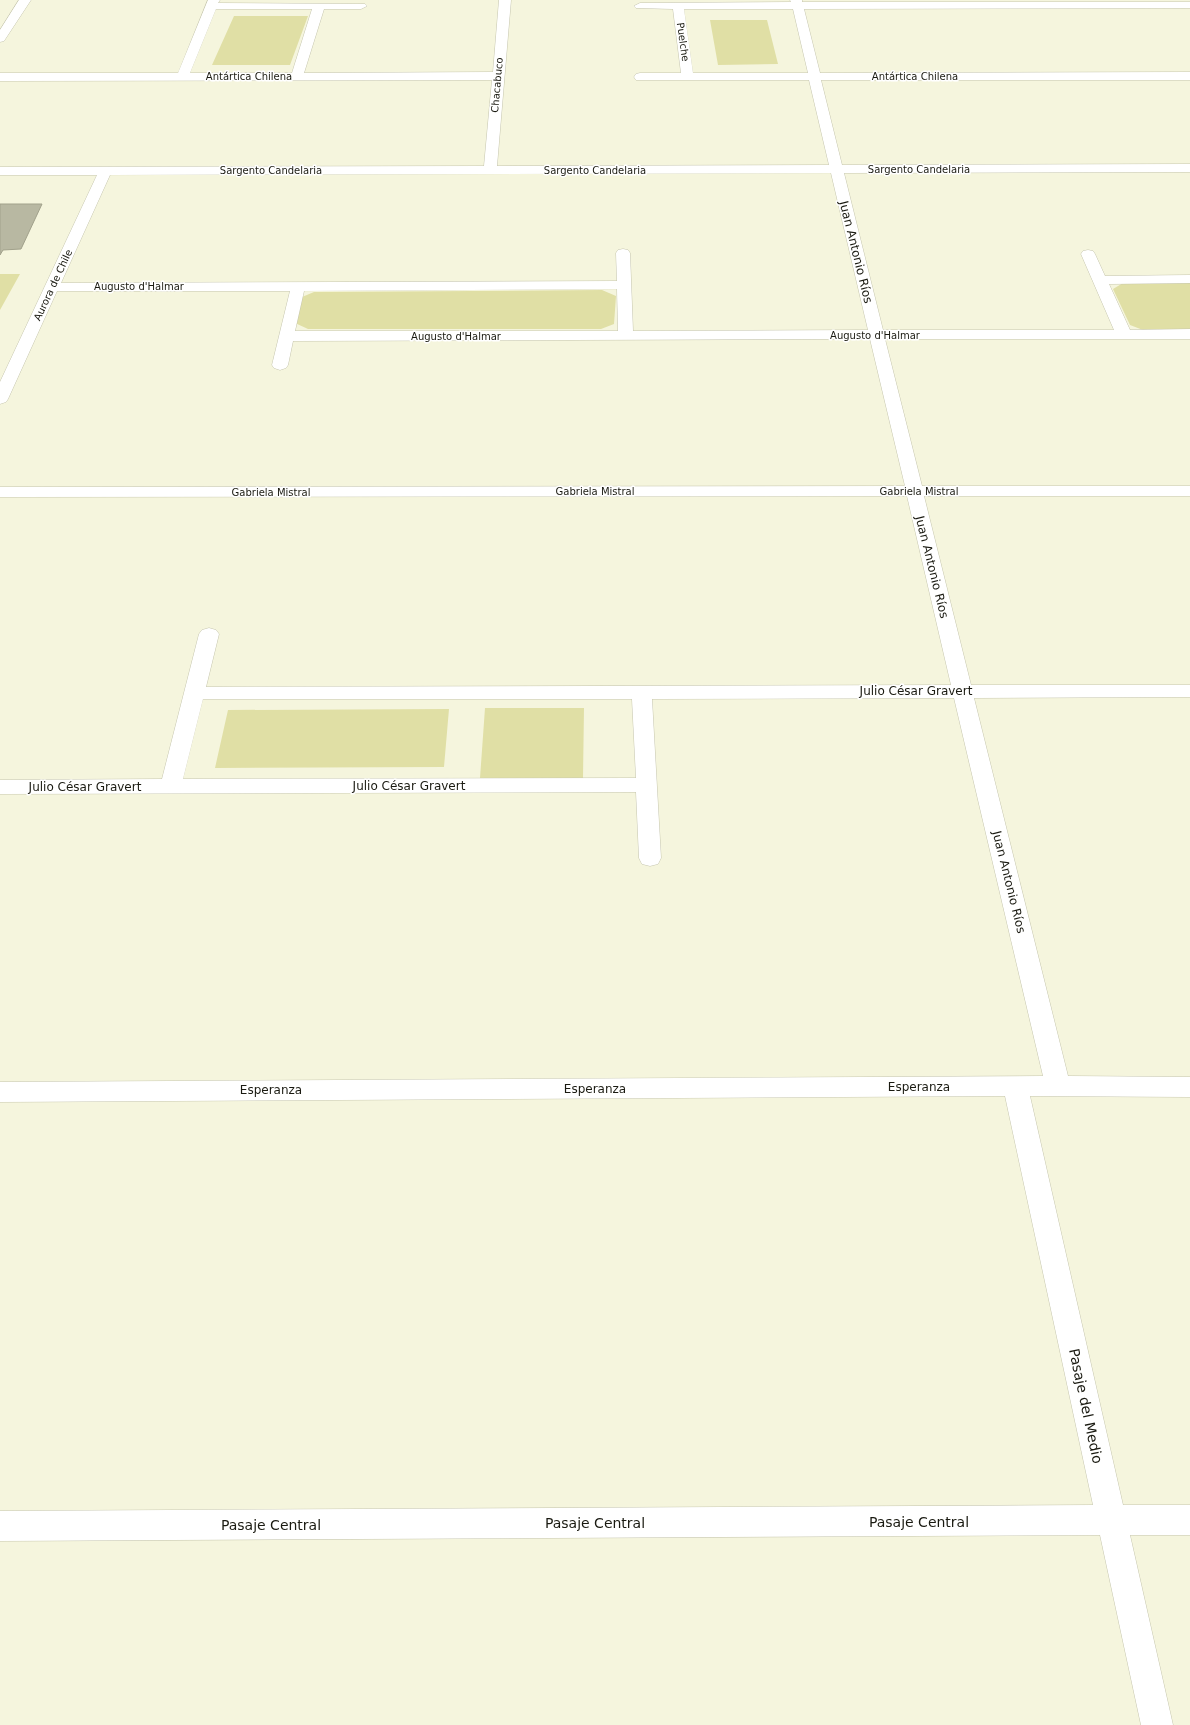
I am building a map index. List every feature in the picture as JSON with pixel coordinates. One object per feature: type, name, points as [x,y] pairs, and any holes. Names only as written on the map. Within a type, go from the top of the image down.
[{"type":"street","points":[[0,39],[25,0]]},
{"type":"street","name":"Chacabuco","points":[[490,170],[505,0]]},
{"type":"street","points":[[183,76],[213,3],[361,6]]},
{"type":"street","name":"Puelche","points":[[640,6],[796,3],[1190,5]]},
{"type":"street","name":"Juan Antonio Ríos","points":[[796,3],[1058,1087]]},
{"type":"street","points":[[297,76],[319,6]]},
{"type":"street","name":"Puelche","points":[[678,6],[688,77]]},
{"type":"street","name":"Antártica Chilena","points":[[0,76],[498,76]]},
{"type":"street","name":"Antártica Chilena","points":[[640,77],[1190,76]]},
{"type":"street","name":"Sargento Candelaria","points":[[0,171],[1190,168]]},
{"type":"street","name":"Aurora de Chile","points":[[0,399],[106,171]]},
{"type":"street","points":[[623,253],[626,335]]},
{"type":"street","points":[[1088,254],[1124,334]]},
{"type":"street","points":[[1100,280],[1190,280]]},
{"type":"street","name":"Augusto d'Halmar","points":[[52,287],[624,285]]},
{"type":"street","points":[[280,366],[298,286]]},
{"type":"street","name":"Augusto d'Halmar","points":[[287,336],[1190,334]]},
{"type":"street","name":"Gabriela Mistral","points":[[0,492],[1190,491]]},
{"type":"street","points":[[171,786],[209,634]]},
{"type":"street","name":"Julio César Gravert","points":[[194,693],[1190,691]]},
{"type":"street","points":[[642,692],[650,858]]},
{"type":"street","name":"Julio César Gravert","points":[[0,787],[647,785]]},
{"type":"street","name":"Esperanza","points":[[0,1092],[1015,1086],[1190,1087]]},
{"type":"street","name":"Pasaje del Medio","points":[[1015,1086],[1157,1725]]},
{"type":"street","name":"Pasaje Central","points":[[0,1526],[1190,1520]]},
{"type":"shaded area","points":[[234,16],[308,16],[290,65],[212,65]]},
{"type":"shaded area","points":[[710,20],[767,20],[778,64],[718,65]]},
{"type":"shaded area","points":[[0,274],[20,274],[0,310]]},
{"type":"shaded area","points":[[1123,283],[1190,283],[1190,330],[1143,330],[1130,325],[1113,289]]},
{"type":"shaded area","points":[[602,290],[616,296],[614,324],[601,329],[308,329],[295,323],[302,297],[314,292]]},
{"type":"shaded area","points":[[485,708],[584,708],[583,778],[480,778]]},
{"type":"shaded area","points":[[449,709],[444,767],[215,768],[228,710]]},
{"type":"building","points":[[0,204],[42,204],[21,249],[3,250],[0,255]]}]
